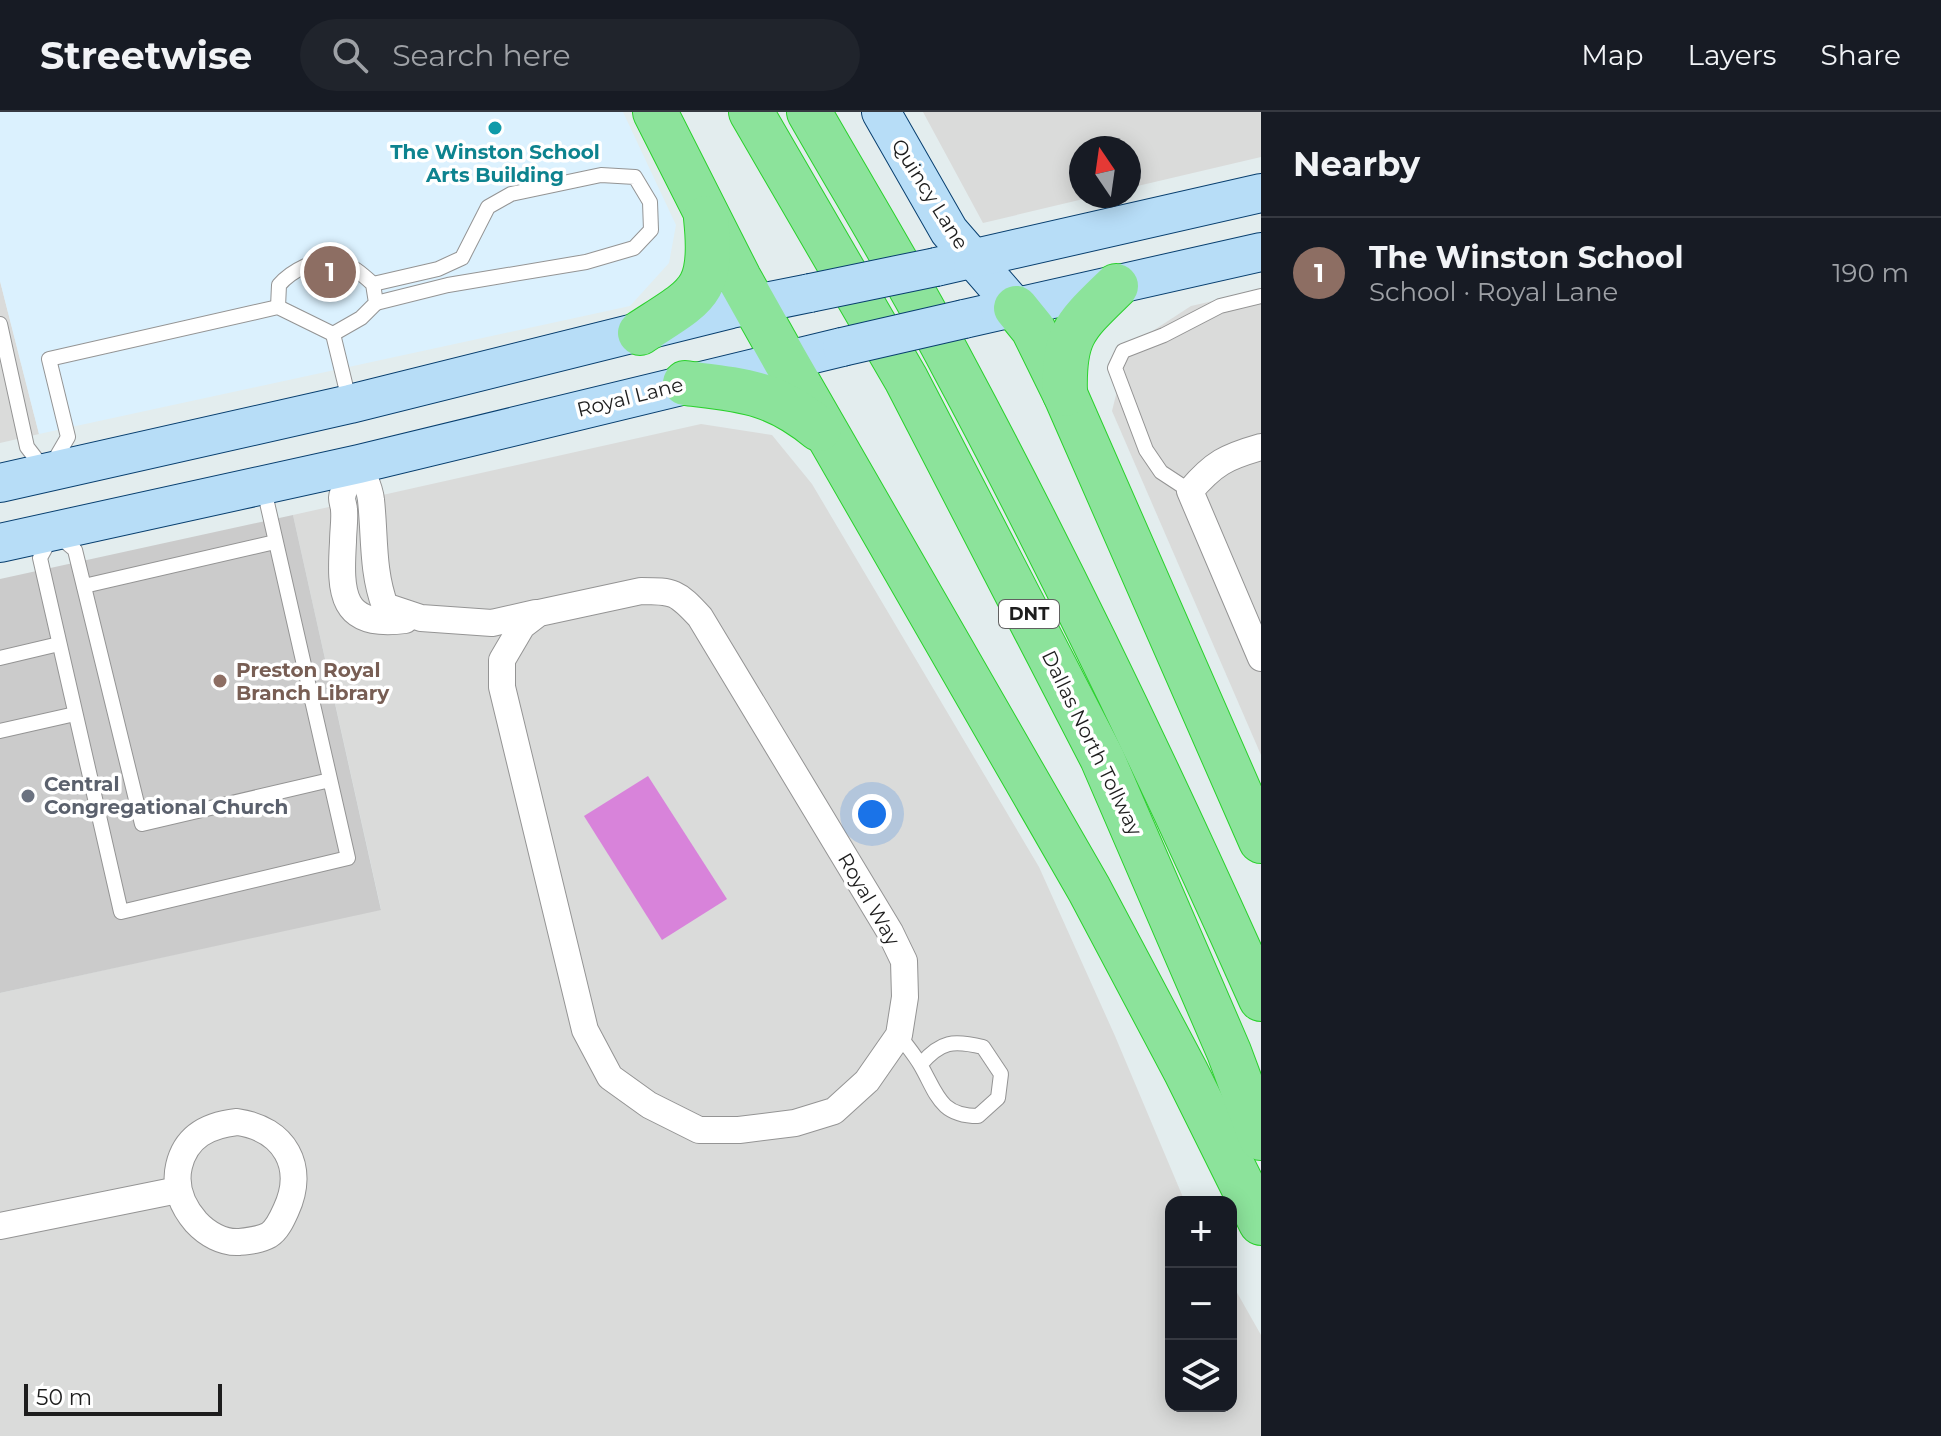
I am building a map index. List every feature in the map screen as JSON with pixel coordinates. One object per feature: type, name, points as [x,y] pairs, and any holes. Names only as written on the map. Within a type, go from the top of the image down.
[{"type":"highway","points":[[655,112],[754,305],[1089,889],[1261,1223]]},
{"type":"highway","name":"Dallas North Tollway","points":[[751,112],[906,379],[1102,758],[1223,1038],[1261,1138]]},
{"type":"highway","name":"DNT","points":[[809,112],[952,362],[1033,518],[1116,682],[1261,999]]},
{"type":"highway","points":[[640,333],[690,301],[700,286],[710,254],[705,211]]},
{"type":"highway","points":[[1065,394],[1064,362],[1070,337],[1077,324],[1116,286]]},
{"type":"highway","points":[[1016,308],[1033,329],[1065,394],[1261,841]]},
{"type":"highway","points":[[685,383],[763,395],[796,410],[830,438]]},
{"type":"main road","name":"Quincy Lane","points":[[881,112],[949,231],[953,263],[1016,308]]},
{"type":"main road","points":[[0,483],[350,404],[754,305],[1261,193]]},
{"type":"main road","name":"Royal Lane","points":[[0,543],[359,464],[685,383],[1261,252]]},
{"type":"main road","points":[[350,404],[359,464]]},
{"type":"main road","points":[[47,473],[54,532]]},
{"type":"street","points":[[1261,447],[1229,456],[1205,473],[1190,491],[1261,658]]},
{"type":"street","name":"Royal Way","points":[[359,464],[342,496],[340,579],[353,611],[361,616],[392,622],[421,618],[492,623],[641,591],[664,591],[681,596],[700,617],[890,932],[904,961],[905,997],[899,1035],[867,1081],[834,1111],[795,1123],[739,1130],[699,1130],[649,1105],[610,1077],[585,1030],[502,687],[502,660],[522,626],[539,613]]},
{"type":"street","name":"Royal Way","points":[[359,464],[371,497],[373,561],[385,606],[421,618]]},
{"type":"street","points":[[237,1122],[257,1125],[279,1140],[290,1155],[295,1192],[276,1228],[255,1240],[231,1243],[215,1237],[188,1212],[178,1190],[177,1175],[188,1146],[203,1130],[218,1124],[237,1122]]},
{"type":"street","points":[[0,1226],[178,1190]]},
{"type":"lane","points":[[333,334],[361,318],[376,303],[448,285],[586,262],[634,248],[651,230],[650,202],[635,177],[624,176],[601,175],[511,194],[488,207],[462,258],[438,269],[373,284]]},
{"type":"lane","points":[[278,307],[279,285],[305,265],[334,260],[356,269],[373,284],[376,303]]},
{"type":"lane","points":[[1190,491],[1161,472],[1146,450],[1115,368],[1123,351],[1164,335],[1220,306],[1261,296]]},
{"type":"lane","points":[[0,324],[27,447],[47,473],[68,437],[49,359],[278,307],[333,334]]},
{"type":"lane","points":[[333,334],[350,404]]},
{"type":"lane","points":[[263,484],[348,858],[121,912],[40,558],[54,532],[75,550],[142,824],[330,780]]},
{"type":"lane","points":[[84,586],[275,542]]},
{"type":"lane","points":[[0,658],[59,644]]},
{"type":"lane","points":[[0,731],[75,714]]},
{"type":"lane","points":[[899,1035],[921,1064],[935,1097],[960,1116],[978,1116],[998,1098],[1001,1074],[983,1047],[957,1041],[933,1049],[921,1064]]},
{"type":"shaded area","points":[[0,112],[623,112],[676,225],[669,263],[630,306],[39,434],[0,281]]},
{"type":"shaded area","points":[[923,112],[1261,112],[1261,157],[1141,185],[1141,136],[1069,136],[1069,202],[983,223]]},
{"type":"shaded area","points":[[0,281],[39,434],[0,443]]},
{"type":"shaded area","points":[[1261,290],[1261,755],[1112,411],[1128,347],[1191,306]]},
{"type":"shaded area","points":[[701,424],[772,435],[812,484],[1039,867],[1182,1196],[1165,1196],[1165,1412],[1237,1412],[1237,1293],[1261,1335],[1261,1436],[0,1436],[0,993],[381,909],[293,515]]},
{"type":"shaded area","points":[[293,515],[381,910],[0,993],[0,579]]},
{"type":"shaded area","points":[[648,776],[727,899],[662,940],[584,816]]},
{"type":"place","name":"The Winston School Arts Building","points":[[495,128]]},
{"type":"place","name":"The Winston School","points":[[330,272]]},
{"type":"place","name":"Preston Royal Branch Library","points":[[220,681]]},
{"type":"place","name":"Central Congregational Church","points":[[28,796]]}]
